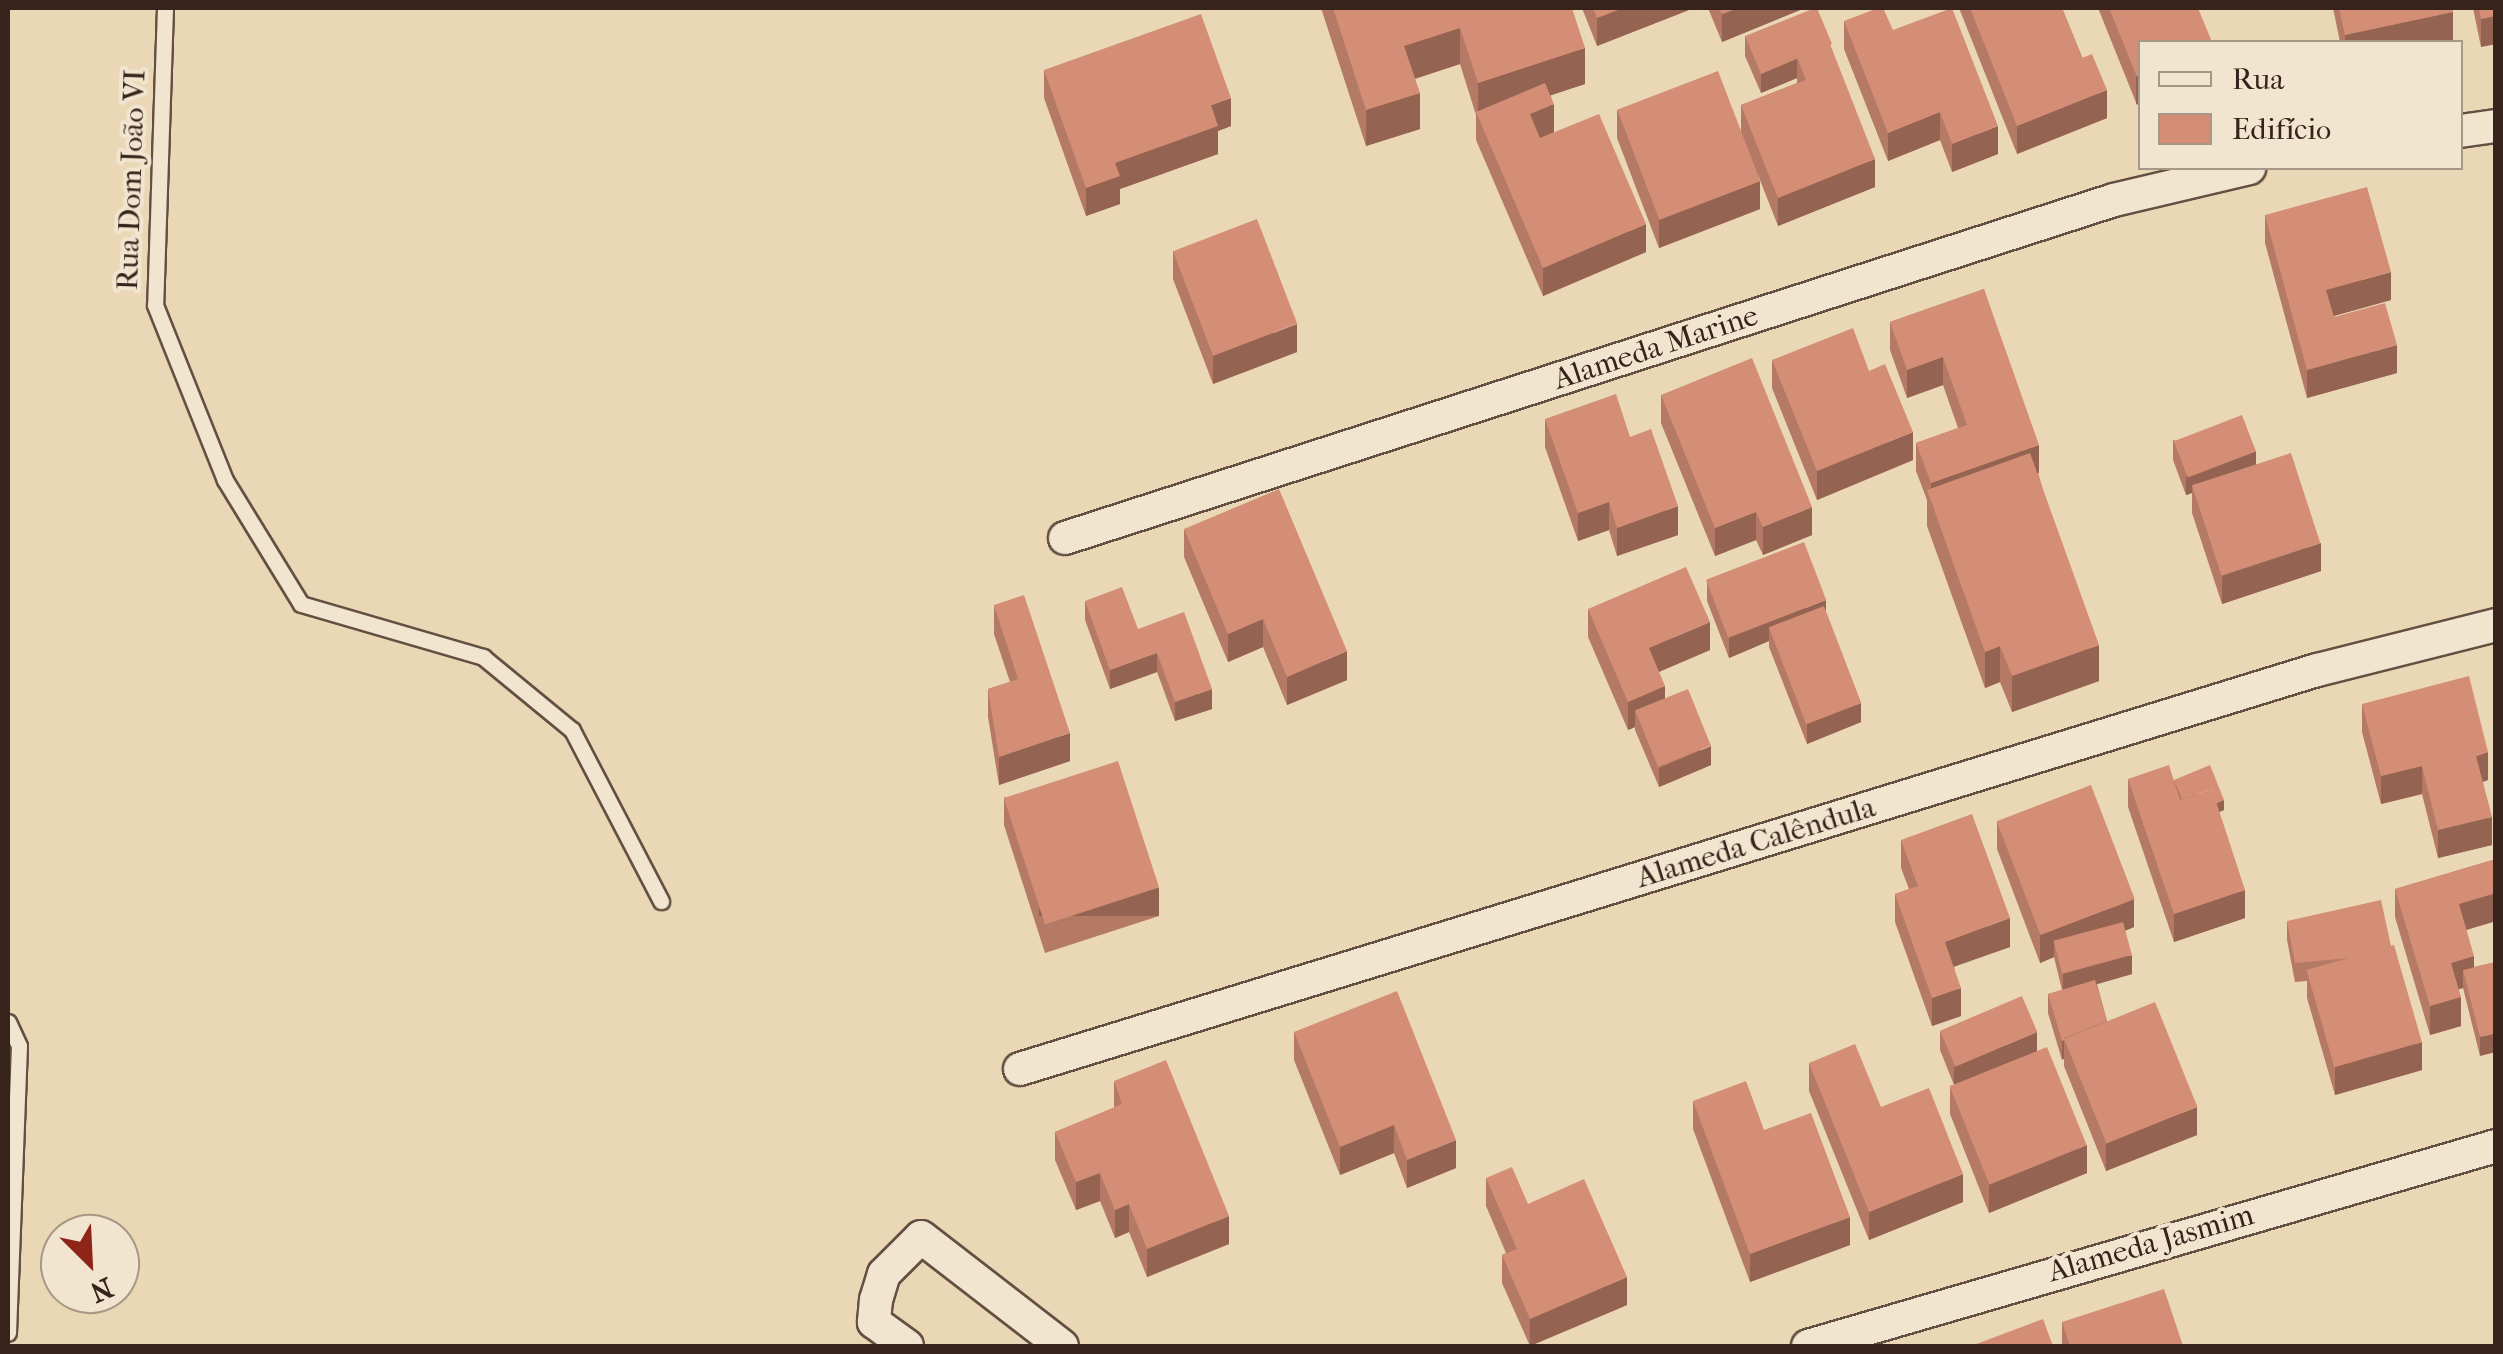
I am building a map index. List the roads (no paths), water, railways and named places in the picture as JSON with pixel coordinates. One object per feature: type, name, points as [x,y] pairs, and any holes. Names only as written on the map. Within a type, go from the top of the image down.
[{"type":"street","points":[[2463,130],[2496,126]]},
{"type":"street","name":"Alameda Marine","points":[[1066,538],[2114,200],[2241,170]]},
{"type":"street","name":"Alameda Calêndula","points":[[1020,1069],[2316,670],[2496,625]]},
{"type":"street","name":"Alameda Jasmim","points":[[1808,1346],[2496,1146]]},
{"type":"street","points":[[908,1346],[874,1322],[876,1300],[884,1274],[921,1237],[1062,1346]]},
{"type":"lane","name":"Rua Dom João VI","points":[[165,8],[155,306],[225,480],[301,604],[483,658],[572,730],[661,900]]},
{"type":"lane","points":[[8,1022],[19,1046],[8,1333]]}]
